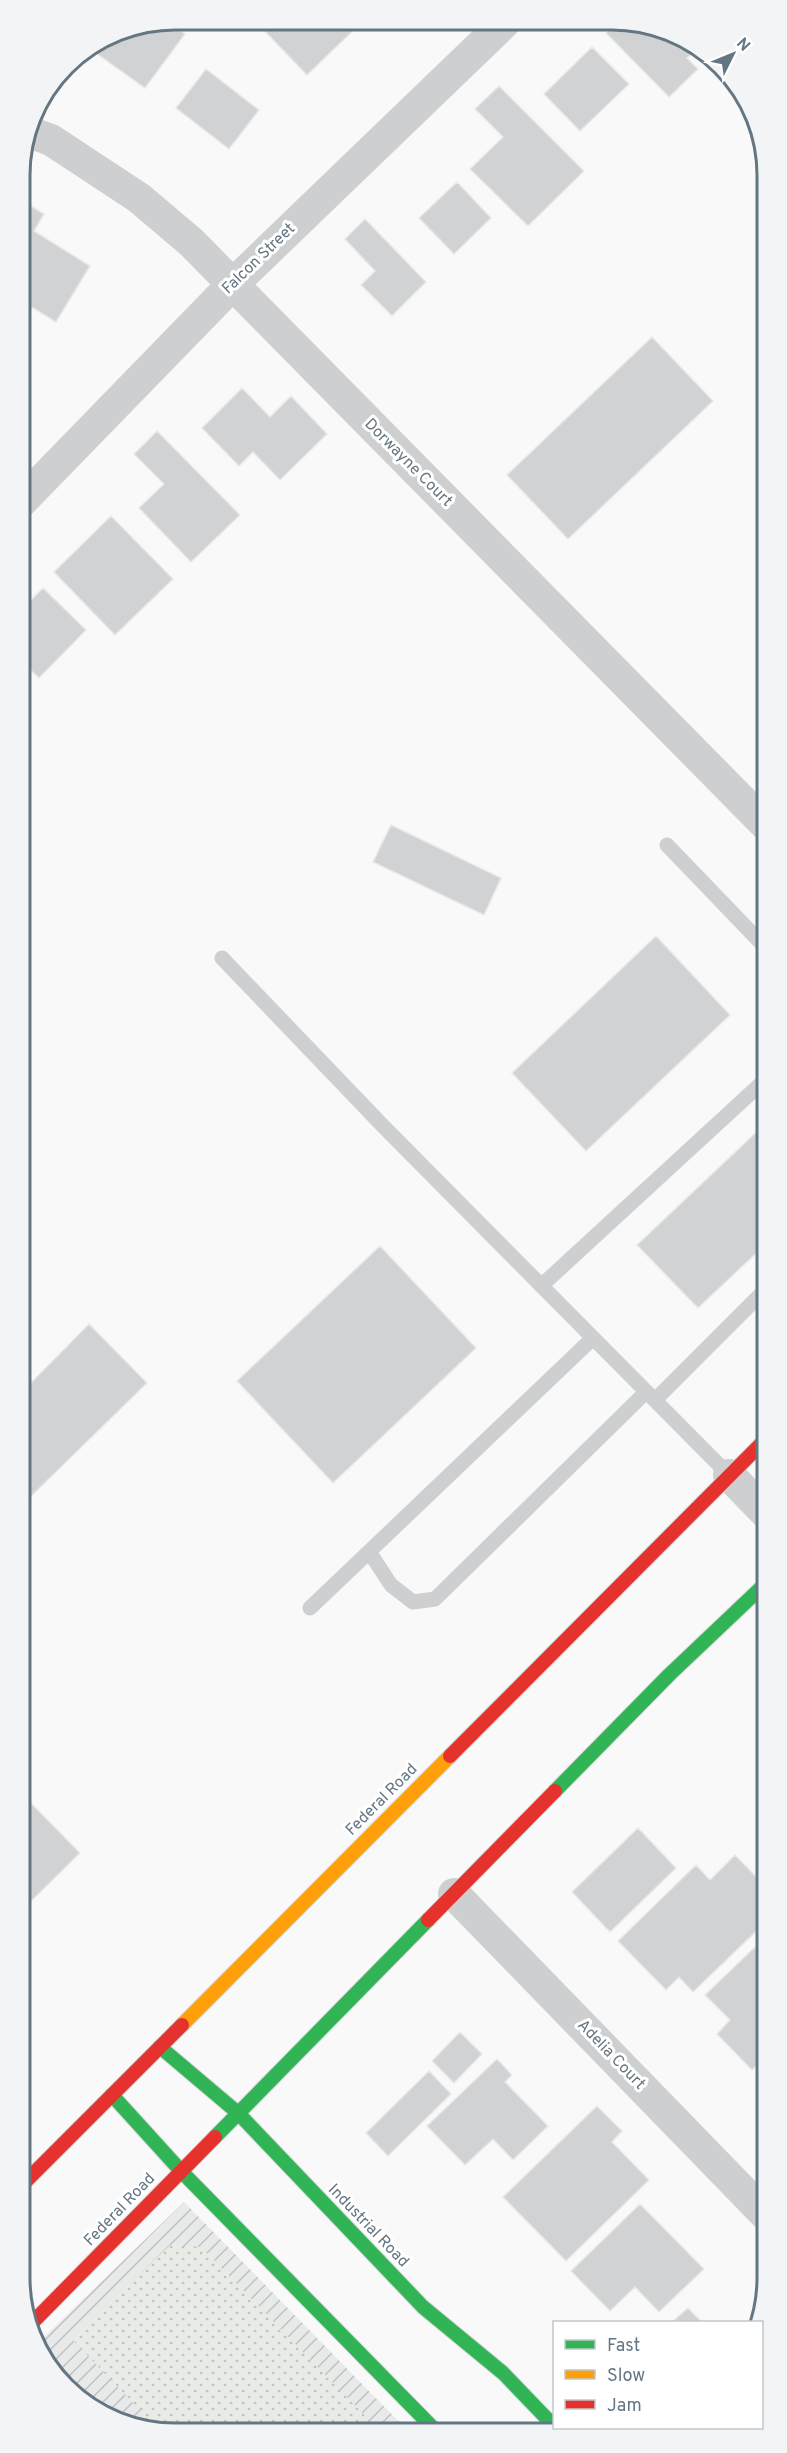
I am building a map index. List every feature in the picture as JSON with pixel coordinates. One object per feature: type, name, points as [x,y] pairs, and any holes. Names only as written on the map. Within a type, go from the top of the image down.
[{"type":"main road","name":"Federal Road","points":[[30,2177],[757,1448]]},
{"type":"main road","name":"Federal Road","points":[[36,2319],[669,1675],[757,1592]]},
{"type":"main road","name":"Industrial Road","points":[[160,2047],[238,2113],[423,2307],[503,2373],[551,2423]]},
{"type":"main road","points":[[112,2095],[181,2171],[428,2423]]},
{"type":"street","name":"Falcon Street","points":[[30,492],[232,285],[498,30]]},
{"type":"street","name":"Dorwayne Court","points":[[36,135],[51,140],[139,198],[191,243],[757,816]]},
{"type":"street","points":[[729,1475],[757,1505]]},
{"type":"street","name":"Adelia Court","points":[[454,1894],[757,2206]]},
{"type":"lane","points":[[668,845],[757,939]]},
{"type":"lane","points":[[222,958],[383,1126],[729,1475]]},
{"type":"lane","points":[[541,1286],[757,1086]]},
{"type":"lane","points":[[370,1553],[391,1585],[413,1602],[435,1599],[757,1297]]},
{"type":"lane","points":[[310,1608],[593,1338]]},
{"type":"shaded area","points":[[184,2202],[400,2423],[175,2423],[147,2420],[111,2408],[87,2393],[60,2366],[43,2338]]},
{"type":"shaded area","points":[[170,2245],[201,2247],[372,2423],[175,2423],[150,2421],[72,2339]]},
{"type":"building","points":[[180,30],[185,34],[145,88],[97,53],[129,38],[156,31]]},
{"type":"building","points":[[264,30],[354,30],[307,75]]},
{"type":"building","points":[[609,30],[621,30],[667,41],[691,54],[687,58],[698,69],[669,97],[606,33]]},
{"type":"building","points":[[592,47],[629,84],[580,131],[544,94]]},
{"type":"building","points":[[206,69],[259,110],[229,149],[176,108]]},
{"type":"building","points":[[499,86],[584,171],[528,226],[470,169],[503,137],[475,109]]},
{"type":"building","points":[[457,182],[491,218],[454,254],[419,218]]},
{"type":"building","points":[[30,205],[44,214],[34,231],[90,266],[56,322],[30,306]]},
{"type":"building","points":[[365,219],[426,282],[392,316],[361,285],[375,271],[345,239]]},
{"type":"building","points":[[652,337],[713,401],[568,539],[507,475]]},
{"type":"building","points":[[242,388],[270,417],[291,396],[327,434],[280,480],[253,452],[239,466],[202,428]]},
{"type":"building","points":[[157,431],[240,515],[191,562],[139,508],[164,484],[134,454]]},
{"type":"building","points":[[111,516],[173,579],[115,635],[54,572]]},
{"type":"building","points":[[43,588],[86,630],[39,678],[30,669],[30,618],[32,616],[30,601]]},
{"type":"building","points":[[391,825],[501,878],[484,915],[373,862]]},
{"type":"building","points":[[656,936],[730,1015],[586,1151],[512,1073]]},
{"type":"building","points":[[757,1132],[757,1252],[698,1308],[637,1245]]},
{"type":"building","points":[[380,1246],[476,1348],[333,1483],[237,1381]]},
{"type":"building","points":[[89,1324],[147,1383],[30,1497],[30,1384]]},
{"type":"building","points":[[30,1802],[80,1853],[30,1902]]},
{"type":"building","points":[[638,1828],[676,1868],[610,1932],[572,1892]]},
{"type":"building","points":[[735,1855],[757,1878],[757,1931],[693,1992],[679,1977],[666,1990],[618,1941],[696,1865],[710,1880]]},
{"type":"building","points":[[755,1947],[757,1949],[757,2065],[752,2070],[717,2034],[730,2020],[705,1995]]},
{"type":"building","points":[[460,2032],[482,2054],[454,2083],[432,2061]]},
{"type":"building","points":[[497,2059],[512,2075],[505,2082],[548,2126],[513,2160],[493,2139],[465,2165],[427,2126]]},
{"type":"building","points":[[429,2071],[451,2094],[388,2156],[366,2133]]},
{"type":"building","points":[[597,2106],[622,2131],[612,2142],[649,2180],[566,2261],[503,2197]]},
{"type":"building","points":[[640,2204],[704,2269],[659,2312],[635,2287],[610,2311],[571,2271]]},
{"type":"building","points":[[688,2308],[701,2321],[673,2321]]},
{"type":"traffic: fast","points":[[555,1791],[669,1675],[757,1592]]},
{"type":"traffic: fast","points":[[215,2137],[428,1920]]},
{"type":"traffic: fast","points":[[160,2047],[238,2113],[423,2307],[503,2373],[551,2423]]},
{"type":"traffic: fast","points":[[112,2095],[181,2171],[428,2423]]},
{"type":"traffic: slow","points":[[182,2025],[450,1756]]},
{"type":"traffic: jam","points":[[450,1756],[757,1448]]},
{"type":"traffic: jam","points":[[428,1920],[555,1791]]},
{"type":"traffic: jam","points":[[30,2177],[182,2025]]},
{"type":"traffic: jam","points":[[36,2319],[215,2137]]}]
